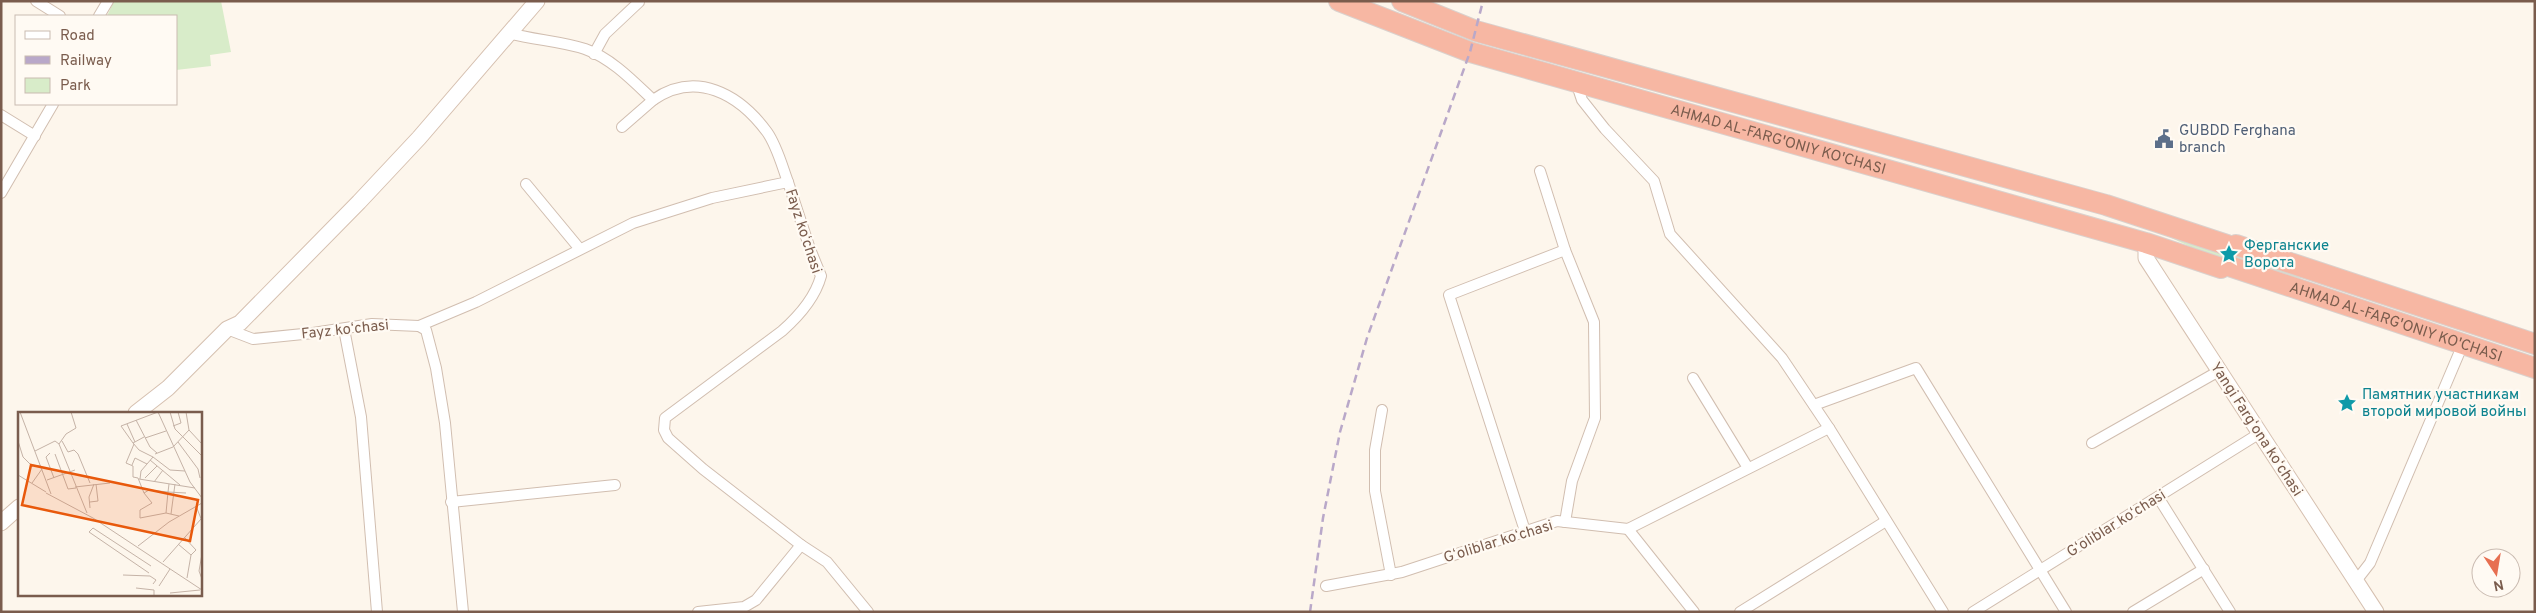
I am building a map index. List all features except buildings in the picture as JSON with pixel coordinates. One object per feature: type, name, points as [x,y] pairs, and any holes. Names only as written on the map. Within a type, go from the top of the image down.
[{"type":"highway","name":"AHMAD AL-FARG'ONIY KO'CHASI","points":[[1339,1],[1470,52],[2146,243],[2535,368]]},
{"type":"highway","name":"AHMAD AL-FARG'ONIY KO'CHASI","points":[[1402,1],[1476,31],[2106,205],[2535,344]]},
{"type":"highway","points":[[1877,167],[1882,142]]},
{"type":"street","points":[[36,1],[58,15]]},
{"type":"street","points":[[100,15],[108,1]]},
{"type":"street","points":[[137,412],[168,388],[227,330],[240,323],[359,202],[419,138],[537,1]]},
{"type":"street","points":[[594,54],[605,34],[639,2]]},
{"type":"street","points":[[509,33],[557,42],[594,54],[633,80],[653,100]]},
{"type":"street","points":[[1575,81],[1582,100],[1605,129],[1654,181],[1670,234],[1782,358],[1830,428],[1943,612]]},
{"type":"street","points":[[622,127],[666,90],[691,86],[717,91],[738,100],[768,133],[788,182]]},
{"type":"street","points":[[1,194],[52,105]]},
{"type":"street","points":[[1,115],[35,136]]},
{"type":"street","points":[[1540,171],[1565,250],[1594,322],[1596,353],[1595,418],[1572,481],[1565,522]]},
{"type":"street","name":"Fayz koʻchasi","points":[[227,330],[253,339],[381,323],[419,326],[526,277],[579,248],[633,222],[671,210],[788,182],[810,249],[822,276],[817,290],[796,319],[782,332],[665,418],[664,430],[668,438],[703,469],[801,545],[827,562],[868,612]]},
{"type":"street","points":[[526,184],[579,248]]},
{"type":"street","name":"Yangi Fargʻona koʻchasi","points":[[2146,243],[2146,258],[2376,612]]},
{"type":"street","points":[[1525,531],[1449,295],[1565,250]]},
{"type":"street","points":[[419,326],[426,330],[436,368],[445,423],[451,502],[463,612]]},
{"type":"street","points":[[344,329],[361,417],[377,612]]},
{"type":"street","points":[[2356,581],[2370,563],[2463,344]]},
{"type":"street","points":[[1814,405],[1916,368],[2066,612]]},
{"type":"street","points":[[2092,443],[2220,371]]},
{"type":"street","points":[[1693,378],[1748,468]]},
{"type":"street","points":[[1382,410],[1375,450],[1375,491],[1392,575]]},
{"type":"street","points":[[1694,612],[1628,529],[1830,428]]},
{"type":"street","name":"Gʻoliblar koʻchasi","points":[[1972,612],[2260,433]]},
{"type":"street","points":[[451,502],[615,485]]},
{"type":"street","points":[[2158,497],[2230,612]]},
{"type":"street","points":[[3,517],[18,508]]},
{"type":"street","name":"Gʻoliblar koʻchasi","points":[[1326,586],[1392,575],[1557,521],[1628,529]]},
{"type":"street","points":[[1740,612],[1886,521]]},
{"type":"street","points":[[698,612],[744,607],[756,600],[801,545]]},
{"type":"street","points":[[2133,612],[2204,569]]},
{"type":"green space","points":[[114,1],[221,1],[231,52],[210,55],[211,66],[178,70],[178,15],[107,15]]},
{"type":"green space","points":[[2161,232],[2279,265],[2302,279],[2229,262],[2193,248]]},
{"type":"railway","points":[[1310,612],[1323,518],[1340,432],[1367,338],[1470,52],[1483,1]]},
{"type":"place","name":"GUBDD Ferghana branch","points":[[2164,139]]},
{"type":"place","name":"Ферганские Ворота","points":[[2229,254]]},
{"type":"place","name":"Памятник участникам второй мировой войны","points":[[2347,403]]}]
